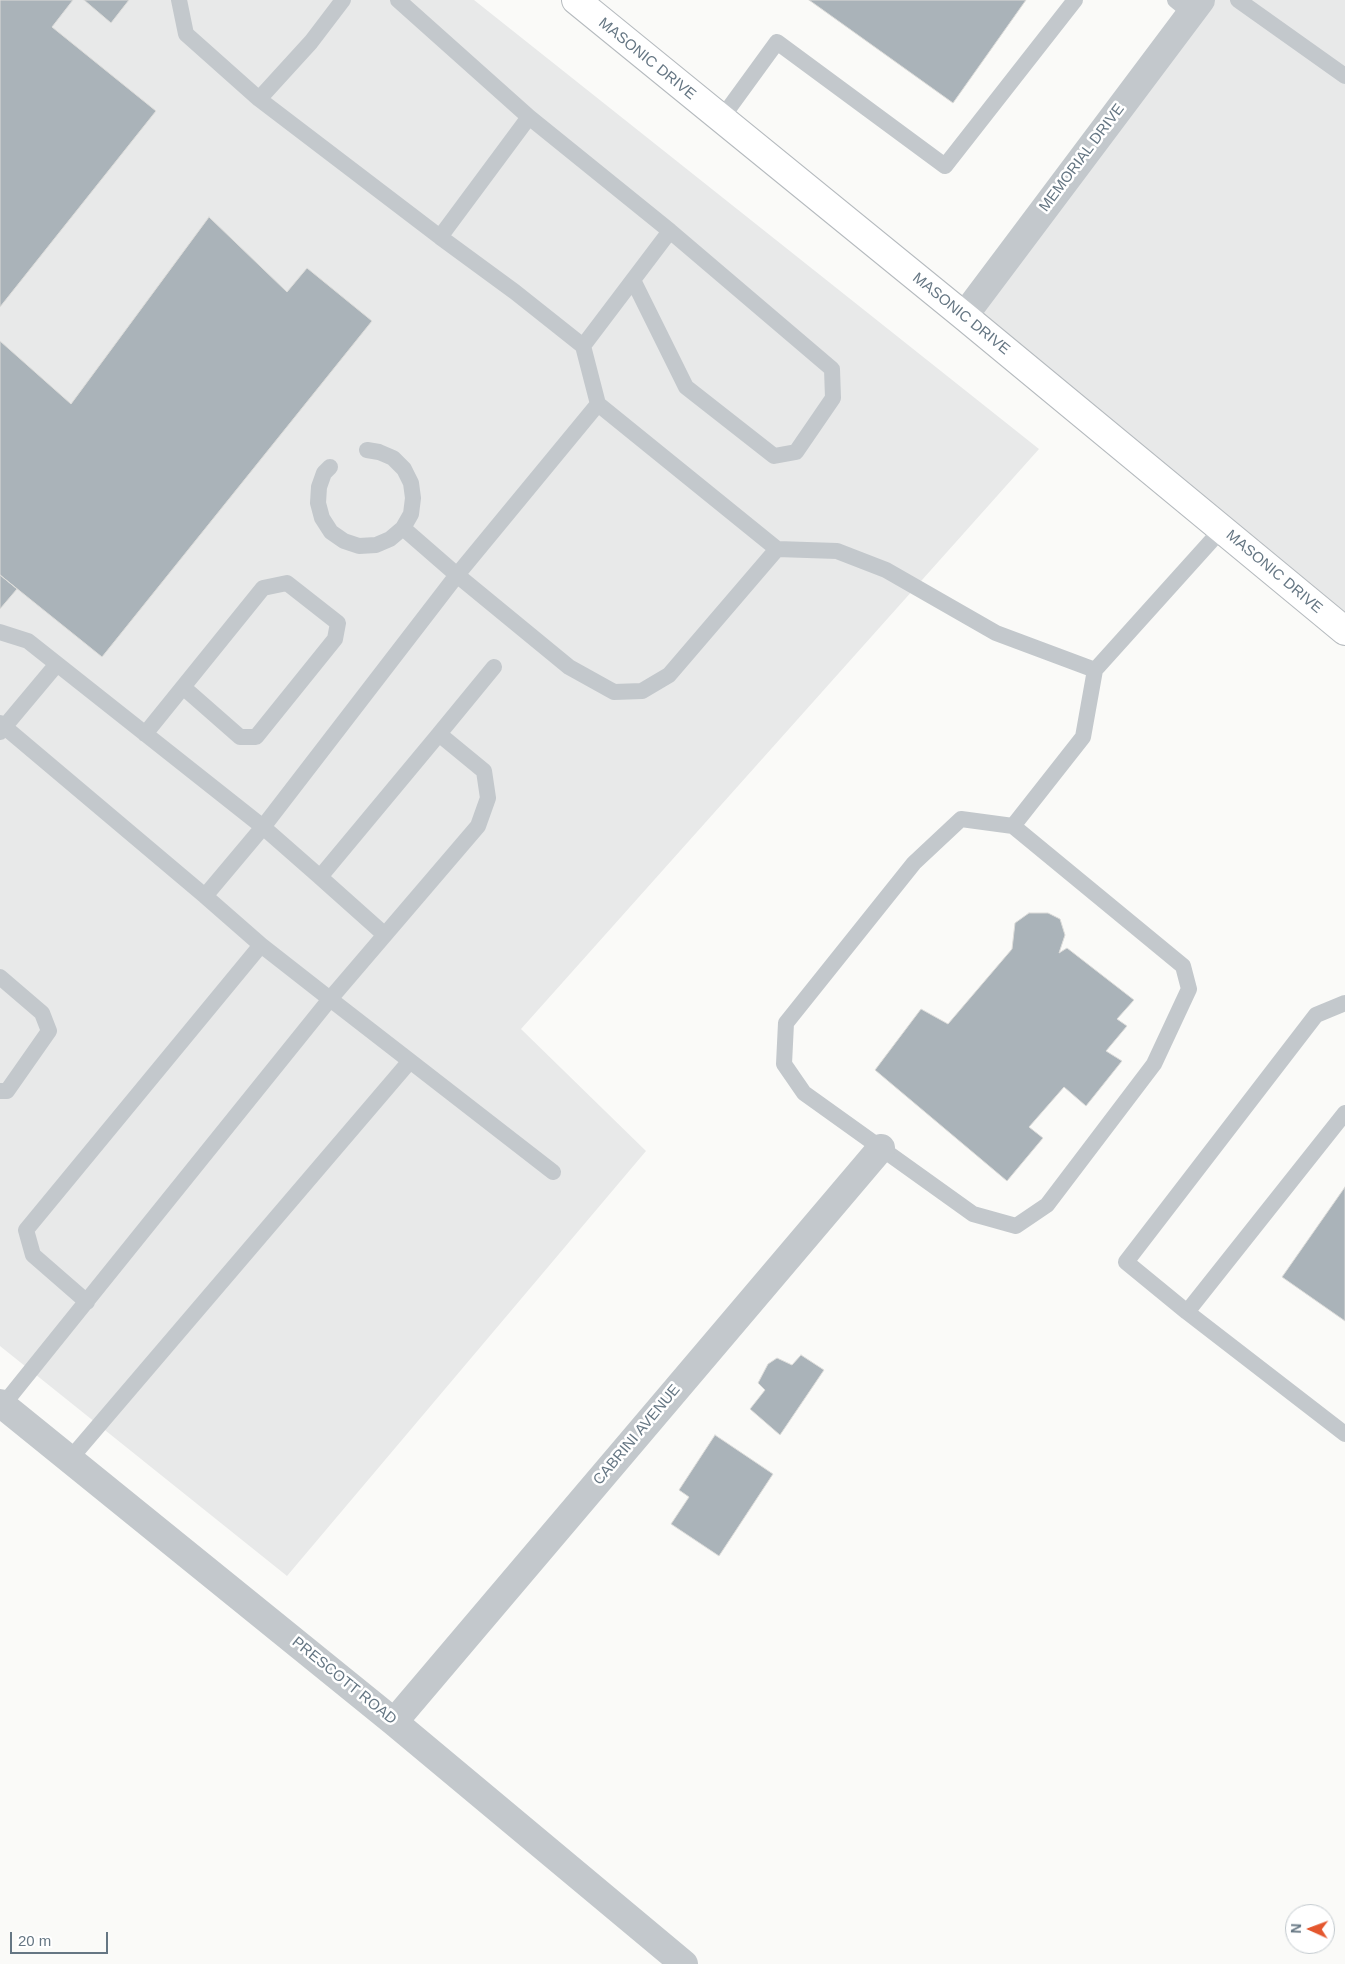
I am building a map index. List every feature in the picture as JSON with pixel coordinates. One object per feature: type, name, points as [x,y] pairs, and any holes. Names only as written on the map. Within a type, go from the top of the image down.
[{"type":"main road","name":"MASONIC DRIVE","points":[[576,0],[964,316],[1345,631]]},
{"type":"street","name":"MEMORIAL DRIVE","points":[[964,316],[1189,4]]},
{"type":"street","name":"CABRINI AVENUE","points":[[394,1722],[881,1148]]},
{"type":"street","name":"PRESCOTT ROAD","points":[[1,1404],[394,1722],[684,1964]]},
{"type":"lane","points":[[179,0],[186,34],[259,99],[515,292],[582,346],[598,404],[777,549],[837,551],[886,570],[996,634],[1095,670]]},
{"type":"lane","points":[[259,99],[311,42],[343,0]]},
{"type":"lane","points":[[398,0],[529,117],[670,231],[832,368],[834,398],[796,452],[774,456],[686,387],[633,280]]},
{"type":"lane","points":[[722,119],[778,42],[945,166],[1074,0]]},
{"type":"lane","points":[[1238,0],[1345,76]]},
{"type":"lane","points":[[440,237],[529,117]]},
{"type":"lane","points":[[582,346],[670,231]]},
{"type":"lane","points":[[205,896],[263,827],[456,575],[598,404]]},
{"type":"lane","points":[[330,467],[324,473],[319,487],[318,503],[322,518],[331,532],[344,541],[360,546],[376,545],[390,539],[403,528],[411,514],[413,498],[411,483],[404,469],[393,458],[379,452],[367,450]]},
{"type":"lane","points":[[403,528],[456,575],[569,667],[614,692],[642,692],[669,675],[777,549]]},
{"type":"lane","points":[[1013,826],[1083,737],[1095,670],[1222,529]]},
{"type":"lane","points":[[145,734],[263,588],[287,583],[338,624],[335,639],[256,737],[240,737],[183,688]]},
{"type":"lane","points":[[0,632],[28,641],[263,827],[385,935]]},
{"type":"lane","points":[[57,664],[2,727],[261,945],[553,1172]]},
{"type":"lane","points":[[320,877],[494,667]]},
{"type":"lane","points":[[1,1404],[87,1302],[330,999],[478,826],[488,798],[484,771],[439,734]]},
{"type":"lane","points":[[961,819],[1013,826],[1183,966],[1189,989],[1154,1064],[1047,1205],[1016,1226],[973,1214],[804,1093],[784,1064],[786,1023],[914,862],[961,819]]},
{"type":"lane","points":[[87,1302],[33,1255],[26,1230],[261,945]]},
{"type":"lane","points":[[0,976],[42,1013],[49,1031],[7,1090],[0,1091]]},
{"type":"lane","points":[[1345,1003],[1316,1015],[1126,1262],[1345,1434]]},
{"type":"lane","points":[[70,1459],[410,1061]]},
{"type":"lane","points":[[1188,1312],[1345,1113]]},
{"type":"shaded area","points":[[0,0],[474,0],[1039,449],[521,1029],[646,1151],[287,1576],[0,1346]]},
{"type":"shaded area","points":[[1201,0],[1345,0],[1345,631],[964,316]]},
{"type":"building","points":[[0,0],[73,0],[52,27],[156,111],[0,307]]},
{"type":"building","points":[[84,0],[129,0],[111,23]]},
{"type":"building","points":[[809,0],[1026,0],[953,103]]},
{"type":"building","points":[[209,217],[287,292],[307,268],[372,321],[102,657],[0,575],[0,341],[71,404]]},
{"type":"building","points":[[0,575],[17,589],[0,609]]},
{"type":"building","points":[[1029,913],[1048,913],[1060,919],[1065,935],[1059,953],[1067,948],[1134,1000],[1117,1019],[1127,1026],[1106,1051],[1122,1061],[1086,1106],[1064,1087],[1029,1127],[1043,1138],[1007,1181],[875,1070],[921,1009],[948,1024],[1012,949],[1015,923]]},
{"type":"building","points":[[1345,1187],[1345,1321],[1282,1277]]},
{"type":"building","points":[[801,1355],[824,1370],[780,1435],[750,1409],[765,1390],[758,1383],[768,1364],[777,1358],[792,1365]]},
{"type":"building","points":[[715,1435],[773,1474],[719,1556],[671,1524],[689,1497],[679,1490]]}]
